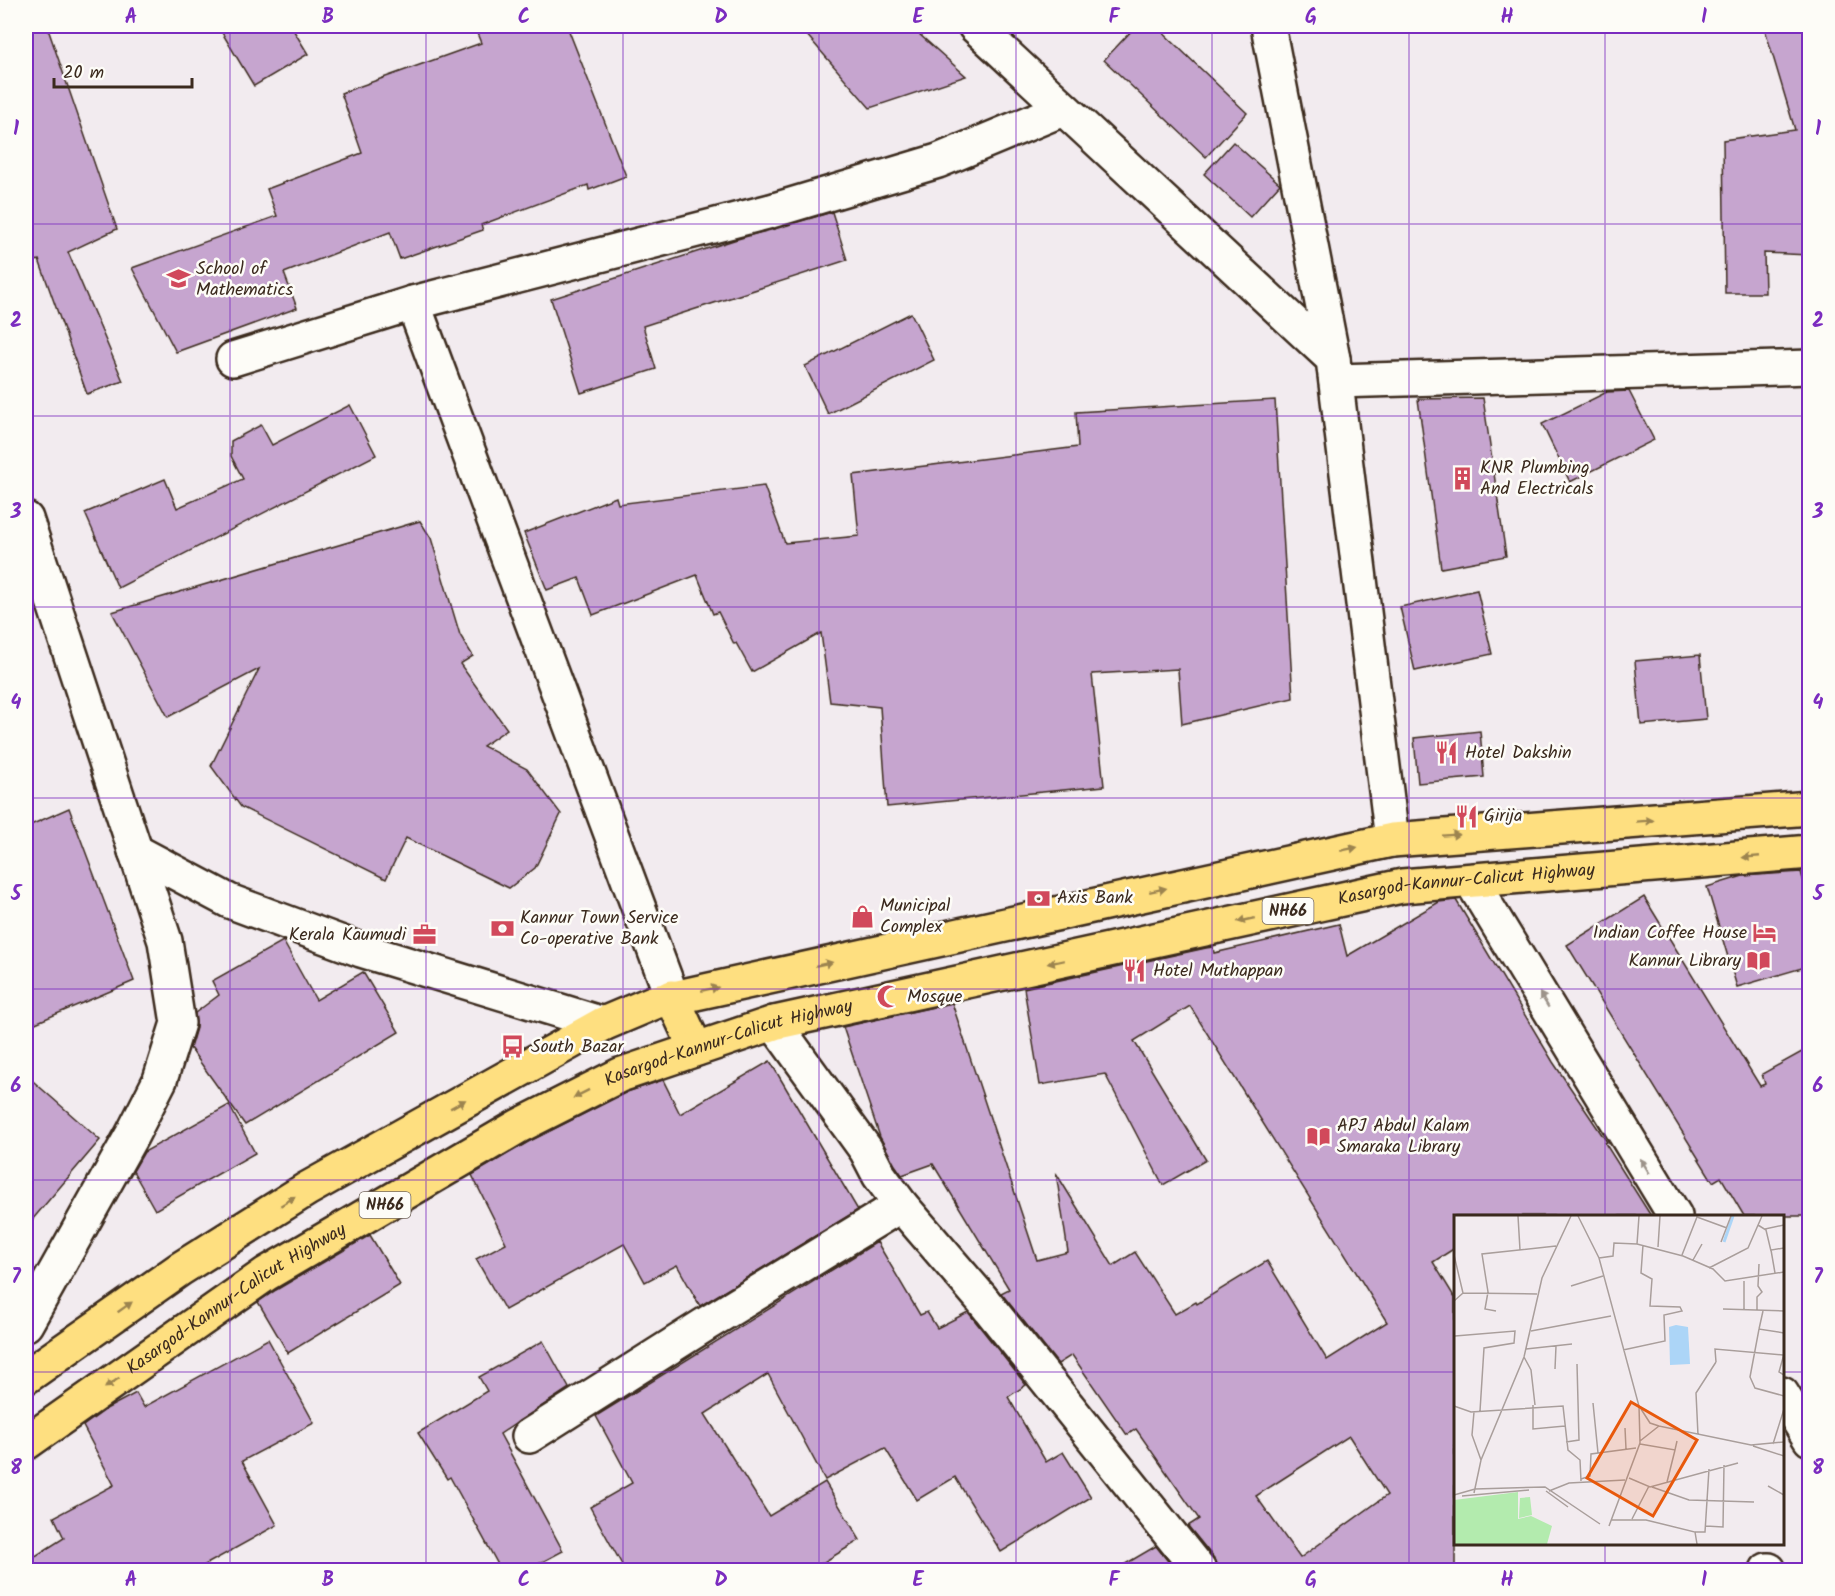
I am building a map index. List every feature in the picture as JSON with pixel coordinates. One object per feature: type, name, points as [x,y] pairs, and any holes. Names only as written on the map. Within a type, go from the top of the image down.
[{"type":"highway","points":[[26,1377],[180,1269],[308,1189],[603,1024],[655,1002],[1392,840],[1809,808]]},
{"type":"highway","name":"Kasargod-Kannur-Calicut Highway","points":[[26,1443],[266,1274],[519,1126],[620,1075],[774,1023],[1402,886],[1472,882],[1809,852]]},
{"type":"highway","points":[[672,997],[696,1049]]},
{"type":"street","points":[[975,26],[1335,370],[1809,367]]},
{"type":"street","points":[[1268,26],[1335,370],[1392,840]]},
{"type":"street","points":[[233,359],[413,303],[771,211],[938,161],[1063,109]]},
{"type":"street","points":[[413,303],[672,997]]},
{"type":"street","points":[[26,519],[165,941],[178,1023],[160,1080],[132,1135],[26,1324]]},
{"type":"street","points":[[135,851],[229,901],[361,950],[603,1024]]},
{"type":"street","points":[[1472,882],[1674,1215]]},
{"type":"street","points":[[774,1023],[866,1150],[879,1175],[901,1205],[981,1298],[1199,1570]]},
{"type":"street","points":[[529,1437],[706,1324],[901,1205]]},
{"type":"street","points":[[1784,1397],[1809,1439]]},
{"type":"building","points":[[26,26],[47,26],[117,229],[68,252],[123,381],[87,394],[39,260],[26,264]]},
{"type":"building","points":[[218,26],[291,26],[308,54],[254,86]]},
{"type":"building","points":[[474,26],[567,26],[626,176],[589,190],[588,185],[481,225],[483,230],[400,259],[390,232],[284,273],[297,308],[176,352],[132,268],[277,216],[267,189],[362,153],[341,93],[481,43]]},
{"type":"building","points":[[799,26],[910,26],[966,76],[870,108]]},
{"type":"building","points":[[1136,26],[1156,26],[1247,113],[1206,157],[1104,60]]},
{"type":"building","points":[[1764,26],[1809,26],[1809,255],[1764,253],[1765,293],[1725,293],[1723,140],[1795,130]]},
{"type":"building","points":[[1233,142],[1280,184],[1250,217],[1204,174]]},
{"type":"building","points":[[832,212],[847,260],[643,326],[656,369],[581,393],[551,299],[734,240]]},
{"type":"building","points":[[911,313],[934,360],[828,414],[805,366]]},
{"type":"building","points":[[1629,391],[1654,440],[1570,482],[1542,424],[1607,392]]},
{"type":"building","name":"KNR Plumbing And Electricals","points":[[1483,398],[1506,556],[1441,568],[1418,399]]},
{"type":"building","points":[[1275,400],[1293,698],[1182,724],[1178,669],[1092,674],[1104,786],[887,807],[880,707],[830,702],[821,633],[752,672],[736,643],[734,644],[718,612],[713,614],[697,575],[593,615],[579,578],[547,590],[524,533],[616,497],[618,504],[764,486],[785,543],[859,536],[853,475],[1078,447],[1076,412]]},
{"type":"building","points":[[350,405],[376,455],[118,588],[85,513],[165,479],[177,508],[243,479],[231,456],[231,441],[261,425],[272,445]]},
{"type":"building","points":[[420,521],[431,538],[460,635],[473,656],[460,664],[507,729],[483,746],[527,769],[561,814],[535,868],[509,888],[406,838],[386,879],[241,807],[211,766],[259,669],[168,717],[112,612]]},
{"type":"building","points":[[1477,590],[1492,654],[1415,671],[1400,607]]},
{"type":"building","points":[[1700,655],[1706,719],[1641,725],[1635,661]]},
{"type":"building","points":[[1480,731],[1484,777],[1418,783],[1414,738]]},
{"type":"building","points":[[69,808],[134,981],[26,1027],[26,827]]},
{"type":"building","name":"Indian Coffee House","points":[[1801,872],[1809,900],[1809,966],[1737,987],[1707,887],[1743,876]]},
{"type":"building","points":[[1644,897],[1760,1086],[1765,1084],[1762,1074],[1809,1048],[1809,1216],[1743,1215],[1721,1177],[1713,1182],[1567,945]]},
{"type":"building","points":[[1456,900],[1553,1062],[1607,1142],[1605,1143],[1650,1215],[1454,1215],[1454,1249],[1433,1262],[1454,1296],[1455,1570],[1217,1570],[1214,1558],[1188,1526],[1199,1519],[1136,1429],[1127,1435],[1072,1355],[1058,1364],[1001,1293],[1009,1289],[933,1164],[902,1175],[895,1165],[880,1137],[843,1027],[952,1003],[1037,1260],[1068,1252],[1056,1173],[1113,1266],[1135,1252],[1175,1314],[1196,1302],[1197,1304],[1267,1261],[1327,1360],[1387,1322],[1190,1006],[1134,1041],[1206,1160],[1163,1185],[1105,1074],[1040,1085],[1024,988],[1206,948],[1213,947],[1214,953],[1339,924],[1347,956],[1439,902]],"holes":[[[1349,1436],[1387,1495],[1300,1558],[1256,1496]]]},
{"type":"building","points":[[283,941],[316,1000],[363,972],[399,1032],[245,1125],[190,1048],[196,1028],[195,1013],[219,995],[212,981]]},
{"type":"building","points":[[770,1061],[858,1210],[700,1306],[677,1265],[645,1282],[624,1244],[505,1310],[476,1259],[506,1243],[472,1175],[528,1142],[627,1092],[663,1080],[680,1114]]},
{"type":"building","points":[[26,1075],[100,1140],[26,1227]]},
{"type":"building","points":[[229,1105],[255,1153],[155,1210],[133,1171],[144,1152]]},
{"type":"building","points":[[370,1235],[400,1285],[288,1353],[258,1302]]},
{"type":"building","points":[[877,1242],[920,1315],[927,1312],[937,1328],[968,1312],[1026,1385],[1008,1397],[1046,1462],[1063,1452],[1091,1497],[1001,1552],[955,1477],[917,1500],[885,1448],[825,1480],[768,1374],[705,1414],[769,1516],[825,1482],[860,1540],[811,1570],[625,1570],[590,1507],[632,1483],[596,1416]]},
{"type":"building","points":[[268,1339],[314,1423],[242,1461],[277,1525],[196,1570],[26,1570],[26,1562],[64,1538],[54,1517],[114,1485],[83,1426],[108,1408],[136,1393],[144,1407]]},
{"type":"building","points":[[543,1341],[569,1388],[500,1434],[563,1551],[527,1570],[501,1570],[450,1477],[447,1479],[418,1433],[487,1391],[479,1377]]},
{"type":"building","points":[[1156,1546],[1175,1570],[1115,1570]]},
{"type":"place","name":"School of Mathematics","points":[[178,279]]},
{"type":"place","name":"KNR Plumbing And Electricals","points":[[1462,478]]},
{"type":"place","name":"Hotel Dakshin","points":[[1447,753]]},
{"type":"place","name":"Girija","points":[[1466,816]]},
{"type":"place","name":"Axis Bank","points":[[1039,898]]},
{"type":"place","name":"Municipal Complex","points":[[862,916]]},
{"type":"place","name":"Kannur Town Service Co-operative Bank","points":[[502,928]]},
{"type":"place","name":"Indian Coffee House","points":[[1765,933]]},
{"type":"place","name":"Kerala Kaumudi","points":[[424,935]]},
{"type":"place","name":"Kannur Library","points":[[1759,961]]},
{"type":"place","name":"Hotel Muthappan","points":[[1135,971]]},
{"type":"place","name":"Mosque","points":[[889,997]]},
{"type":"place","name":"South Bazar","points":[[513,1047]]},
{"type":"place","name":"APJ Abdul Kalam Smaraka Library","points":[[1319,1136]]}]
